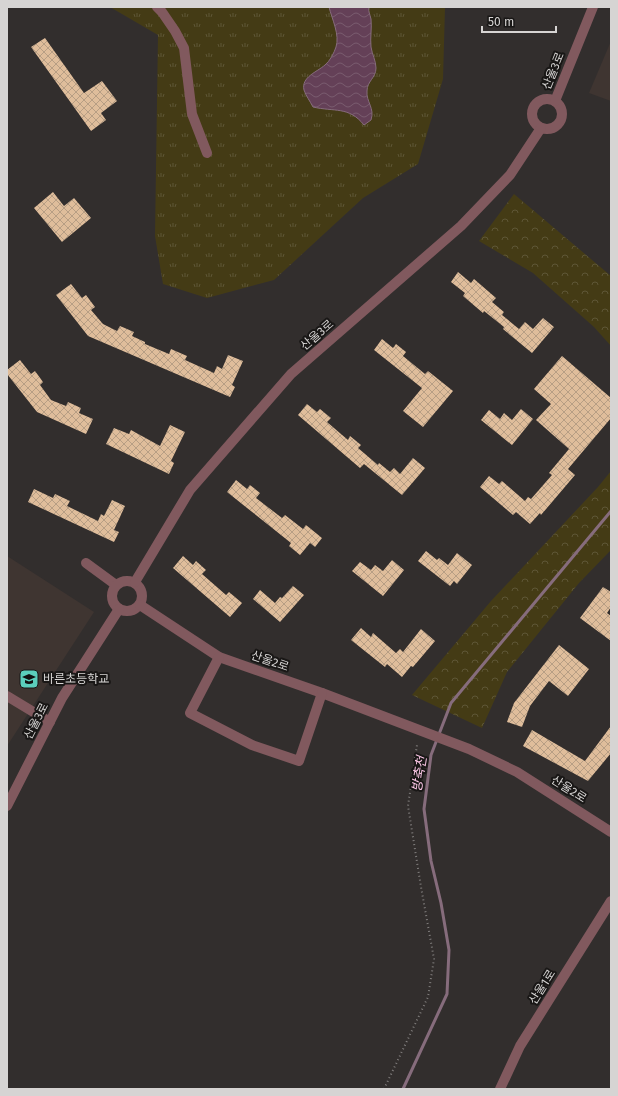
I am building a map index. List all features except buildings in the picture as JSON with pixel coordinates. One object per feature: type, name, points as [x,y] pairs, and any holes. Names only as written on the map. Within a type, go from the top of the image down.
[{"type":"street","points":[[157,7],[175,31],[184,48],[192,114],[207,153]]},
{"type":"street","name":"산울3로","points":[[555,101],[593,7]]},
{"type":"street","points":[[546,99],[555,101],[562,110],[561,120],[551,129],[541,128],[534,122],[532,117],[533,107],[541,100],[546,99]]},
{"type":"street","name":"산울3로","points":[[134,582],[190,490],[291,374],[461,226],[510,175],[541,128]]},
{"type":"street","points":[[86,562],[116,585]]},
{"type":"street","points":[[125,581],[134,582],[141,590],[142,595],[140,605],[131,611],[126,612],[119,609],[113,603],[112,594],[116,585],[125,581]]},
{"type":"street","name":"산울2로","points":[[140,605],[219,657],[322,693],[469,749],[517,772],[611,832]]},
{"type":"street","name":"산울3로","points":[[7,806],[62,698],[119,609]]},
{"type":"street","points":[[219,657],[190,713],[252,745],[285,757],[298,761],[322,693]]},
{"type":"street","points":[[7,696],[50,722]]},
{"type":"street","name":"산울1로","points":[[500,1089],[520,1046],[611,901]]},
{"type":"path","points":[[384,1089],[428,997],[434,959],[408,806],[417,745]]},
{"type":"shaded area","points":[[611,41],[611,101],[589,93]]},
{"type":"shaded area","name":"바른초등학교","points":[[7,556],[94,612],[7,746]]},
{"type":"green space","points":[[110,7],[445,7],[443,79],[418,164],[363,198],[274,280],[207,298],[163,284],[155,236],[158,35]]},
{"type":"green space","points":[[514,194],[611,276],[611,346],[594,327],[533,273],[479,241]]},
{"type":"green space","points":[[611,471],[611,550],[579,583],[507,672],[482,728],[412,695],[491,601],[598,487]]},
{"type":"water","points":[[329,7],[369,7],[371,19],[371,47],[376,71],[367,88],[367,95],[372,116],[371,120],[364,125],[353,115],[347,112],[313,107],[304,90],[304,85],[307,78],[327,63],[332,57],[336,47],[337,37]]},
{"type":"waterway","name":"방축천","points":[[403,1089],[447,994],[449,950],[441,903],[431,861],[424,809],[431,755],[451,703],[611,511]]},
{"type":"place","name":"바른초등학교","points":[[29,679]]}]
